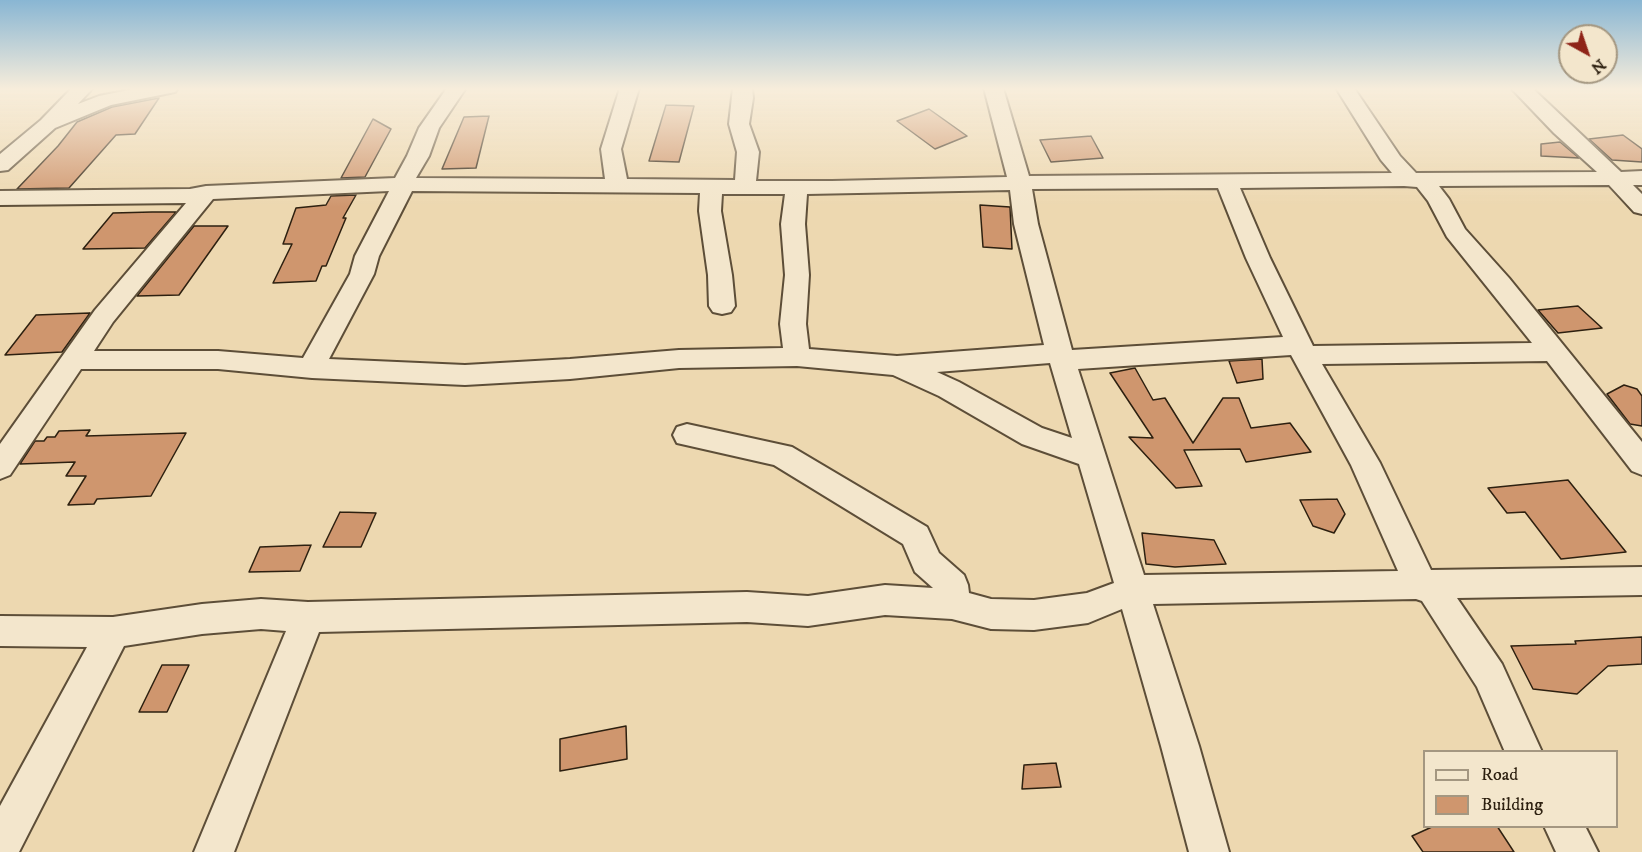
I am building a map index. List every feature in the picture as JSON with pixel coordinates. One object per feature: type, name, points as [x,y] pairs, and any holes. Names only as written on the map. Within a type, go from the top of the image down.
[{"type":"street","points":[[0,165],[44,128]]},
{"type":"street","points":[[312,368],[320,348],[362,274],[367,256],[404,184],[429,128]]},
{"type":"street","points":[[616,128],[611,149],[617,186]]},
{"type":"street","points":[[740,128],[748,152],[745,186]]},
{"type":"street","points":[[1004,128],[1020,183],[1047,311],[1180,746],[1209,852]]},
{"type":"street","points":[[1371,128],[1392,160],[1438,200],[1455,232],[1500,284],[1642,463]]},
{"type":"street","points":[[1560,128],[1592,154],[1642,207]]},
{"type":"street","points":[[0,198],[190,196],[206,193],[404,184],[797,187],[1642,178]]},
{"type":"street","points":[[1227,183],[1258,258],[1302,350],[1365,463],[1426,587],[1490,676],[1523,750]]},
{"type":"street","points":[[712,186],[710,211],[720,275],[722,306]]},
{"type":"street","points":[[797,187],[793,224],[796,275],[793,324],[797,357]]},
{"type":"street","points":[[0,467],[104,316],[206,193]]},
{"type":"street","points":[[72,360],[218,360],[312,368],[465,375],[558,370],[679,359],[797,357],[897,366],[1061,356],[1302,350],[1553,352]]},
{"type":"street","points":[[897,366],[949,389],[1032,436],[1092,457]]},
{"type":"street","points":[[687,435],[782,455],[916,536],[926,562],[952,585],[952,604]]},
{"type":"street","points":[[0,630],[113,632],[202,619],[261,614],[308,617],[747,607],[808,611],[885,600],[952,604],[991,614],[1034,615],[1088,608],[1132,590],[1426,587],[1642,581]]},
{"type":"street","points":[[214,852],[308,617]]},
{"type":"street","points":[[0,850],[113,632]]},
{"type":"street","points":[[1564,828],[1578,852]]},
{"type":"building","points":[[72,128],[139,128],[135,134],[116,135],[69,188],[17,189]]},
{"type":"building","points":[[368,128],[391,129],[365,177],[341,178]]},
{"type":"building","points":[[459,128],[486,128],[476,168],[442,169]]},
{"type":"building","points":[[659,128],[688,128],[679,162],[649,161]]},
{"type":"building","points":[[906,128],[955,128],[967,136],[935,149]]},
{"type":"building","points":[[1623,135],[1642,149],[1642,162],[1612,160],[1589,139]]},
{"type":"building","points":[[1091,136],[1103,158],[1051,162],[1040,140]]},
{"type":"building","points":[[1560,142],[1579,158],[1541,156],[1541,144]]},
{"type":"building","points":[[356,195],[343,218],[346,218],[326,266],[322,266],[316,281],[273,283],[292,244],[283,244],[296,208],[326,205],[331,196]]},
{"type":"building","points":[[980,205],[1010,207],[1012,249],[983,247]]},
{"type":"building","points":[[176,212],[145,248],[83,249],[113,213]]},
{"type":"building","points":[[194,226],[228,226],[179,295],[137,296]]},
{"type":"building","points":[[1578,306],[1602,328],[1558,333],[1538,310]]},
{"type":"building","points":[[90,313],[62,352],[5,355],[36,315]]},
{"type":"building","points":[[1262,359],[1263,379],[1237,383],[1229,361]]},
{"type":"building","points":[[1135,368],[1153,400],[1165,398],[1193,443],[1223,398],[1239,398],[1251,428],[1290,423],[1311,452],[1246,462],[1240,449],[1184,450],[1202,486],[1176,488],[1129,437],[1153,438],[1110,373]]},
{"type":"building","points":[[1624,385],[1637,389],[1642,396],[1642,426],[1630,424],[1607,394]]},
{"type":"building","points":[[90,430],[86,436],[186,433],[151,496],[97,499],[94,504],[68,505],[86,476],[66,476],[75,462],[20,464],[35,441],[55,437],[59,431]]},
{"type":"building","points":[[1568,480],[1626,552],[1561,559],[1525,512],[1507,513],[1488,488]]},
{"type":"building","points":[[1337,499],[1345,514],[1334,533],[1313,526],[1300,500]]},
{"type":"building","points":[[340,512],[376,513],[361,547],[323,547]]},
{"type":"building","points":[[1142,533],[1214,540],[1226,564],[1175,567],[1146,564]]},
{"type":"building","points":[[311,545],[300,571],[249,572],[260,547]]},
{"type":"building","points":[[1642,637],[1642,664],[1608,666],[1577,694],[1533,689],[1511,646],[1576,644],[1575,641]]},
{"type":"building","points":[[162,665],[189,665],[167,712],[139,712]]},
{"type":"building","points":[[626,726],[627,759],[560,771],[560,739]]},
{"type":"building","points":[[1056,763],[1061,787],[1022,789],[1024,765]]},
{"type":"building","points":[[1430,828],[1498,828],[1514,852],[1423,852],[1412,836]]}]
